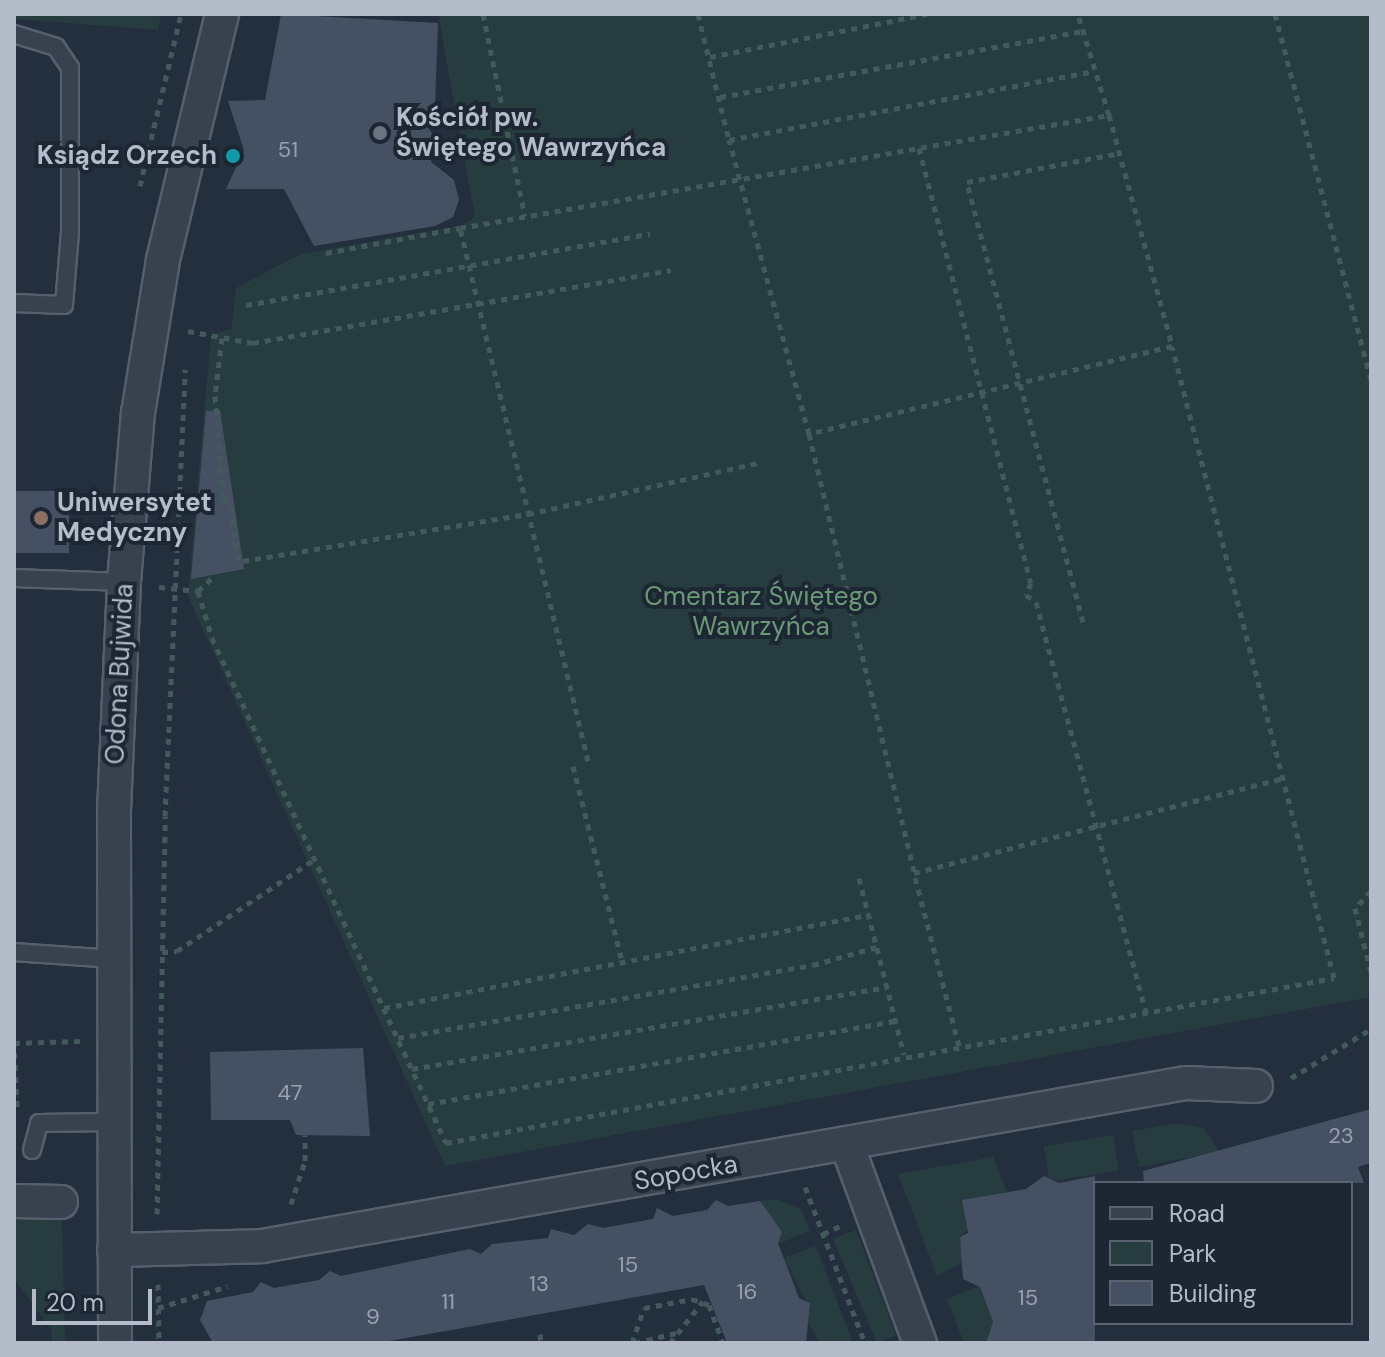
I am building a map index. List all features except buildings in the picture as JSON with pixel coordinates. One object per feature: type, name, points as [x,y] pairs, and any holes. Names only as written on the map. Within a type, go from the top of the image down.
[{"type":"street","name":"Odona Bujwida","points":[[115,1343],[113,959],[124,582],[153,324],[222,14]]},
{"type":"street","name":"Sopocka","points":[[114,1250],[171,1251],[283,1243],[1186,1083],[1256,1086]]},
{"type":"street","points":[[847,1145],[920,1343]]},
{"type":"street","points":[[14,1201],[61,1202]]},
{"type":"lane","points":[[14,34],[56,47],[70,68],[70,232],[64,305],[14,303]]},
{"type":"lane","points":[[14,578],[124,582]]},
{"type":"lane","points":[[14,952],[113,959]]},
{"type":"lane","points":[[32,1150],[39,1123],[112,1122]]},
{"type":"path","points":[[483,14],[525,216]]},
{"type":"path","points":[[698,14],[809,434],[914,873],[959,1046]]},
{"type":"path","points":[[710,57],[927,14]]},
{"type":"path","points":[[198,591],[212,638],[446,1143],[904,1054],[1147,1015],[1334,978],[1172,346],[1120,153],[1078,14]]},
{"type":"path","points":[[1275,14],[1371,380]]},
{"type":"path","points":[[720,97],[1083,31]]},
{"type":"path","points":[[729,140],[1095,71]]},
{"type":"path","points":[[326,253],[525,216],[743,182],[1109,115]]},
{"type":"path","points":[[919,148],[1031,583],[1026,595],[1036,602],[1147,1015]]},
{"type":"path","points":[[1083,622],[967,182],[1120,153]]},
{"type":"path","points":[[460,228],[588,761]]},
{"type":"path","points":[[246,305],[650,234]]},
{"type":"path","points":[[153,324],[253,343],[671,270]]},
{"type":"path","points":[[187,346],[190,317]]},
{"type":"path","points":[[222,338],[215,396],[223,497],[231,507],[241,562],[528,514],[758,463]]},
{"type":"path","points":[[809,434],[1172,346]]},
{"type":"path","points":[[157,1209],[162,952],[186,361]]},
{"type":"path","points":[[188,591],[198,591],[215,575]]},
{"type":"path","points":[[573,766],[622,961]]},
{"type":"path","points":[[914,873],[1095,824],[1284,778]]},
{"type":"path","points":[[162,952],[177,951],[315,859]]},
{"type":"path","points":[[859,878],[904,1054]]},
{"type":"path","points":[[1371,891],[1355,908],[1371,972]]},
{"type":"path","points":[[384,1008],[869,915]]},
{"type":"path","points":[[398,1038],[741,979],[877,947]]},
{"type":"path","points":[[412,1069],[887,987]]},
{"type":"path","points":[[428,1104],[896,1021]]},
{"type":"path","points":[[1256,1086],[1303,1075],[1371,1029]]},
{"type":"path","points":[[39,1123],[17,1124],[15,1042],[113,1040]]},
{"type":"path","points":[[283,1243],[305,1161],[305,1135]]},
{"type":"path","points":[[803,1183],[865,1343]]},
{"type":"path","points":[[158,1295],[159,1343]]},
{"type":"path","points":[[670,1343],[703,1301]]},
{"type":"path","points":[[678,1333],[633,1343],[644,1308],[703,1301]]},
{"type":"path","points":[[703,1301],[723,1343]]},
{"type":"path","points":[[540,1334],[541,1343]]},
{"type":"green space","points":[[14,14],[161,14],[158,30],[14,19]]},
{"type":"green space","name":"Cmentarz Świętego Wawrzyńca","points":[[438,14],[1371,14],[1371,997],[445,1166],[188,596],[211,335],[231,329],[236,288],[301,254],[462,225],[475,217]]},
{"type":"green space","points":[[1177,1123],[1204,1128],[1219,1152],[1139,1167],[1132,1131]]},
{"type":"green space","points":[[1113,1135],[1119,1171],[1049,1182],[1044,1146]]},
{"type":"green space","points":[[993,1157],[1007,1192],[960,1237],[969,1259],[937,1276],[898,1174]]},
{"type":"green space","points":[[777,1199],[801,1209],[810,1231],[778,1244],[760,1201]]},
{"type":"green space","points":[[14,1211],[62,1212],[65,1343],[52,1343],[51,1329],[14,1279]]},
{"type":"green space","points":[[856,1230],[896,1335],[877,1343],[833,1239]]},
{"type":"green space","points":[[816,1246],[853,1343],[820,1343],[808,1323],[808,1305],[784,1258]]},
{"type":"green space","points":[[979,1286],[994,1324],[991,1343],[964,1343],[947,1299]]},
{"type":"place","name":"Kościół pw. Świętego Wawrzyńca","points":[[380,133]]},
{"type":"place","name":"Ksiądz Orzech","points":[[233,156]]},
{"type":"place","name":"Uniwersytet Medyczny","points":[[41,518]]}]
